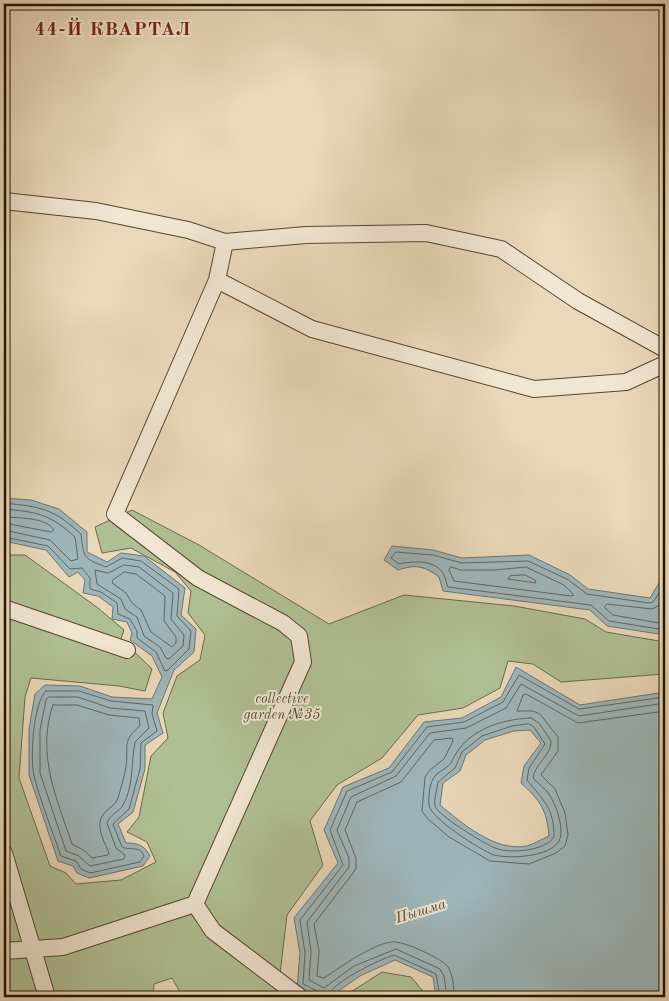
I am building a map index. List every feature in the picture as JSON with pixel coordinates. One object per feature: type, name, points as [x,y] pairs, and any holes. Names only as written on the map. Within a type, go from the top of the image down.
[{"type":"street","points":[[4,201],[96,210],[188,230],[225,242],[306,235],[426,233],[501,249],[578,301],[665,349]]},
{"type":"street","points":[[4,951],[13,949],[33,951],[63,947],[195,904],[303,662],[299,636],[284,623],[198,578],[115,514],[217,280],[225,242]]},
{"type":"street","points":[[217,280],[312,329],[534,389],[626,382],[665,364]]},
{"type":"street","points":[[4,608],[127,650]]},
{"type":"street","points":[[4,853],[47,997]]},
{"type":"street","points":[[195,904],[213,931],[300,997]]},
{"type":"green space","name":"collective garden №35","points":[[132,510],[199,545],[329,624],[404,595],[514,606],[585,619],[606,632],[665,642],[665,674],[561,682],[533,664],[508,661],[500,688],[463,708],[418,715],[382,758],[337,785],[310,821],[323,865],[287,915],[280,974],[318,997],[283,997],[279,994],[276,997],[183,997],[172,978],[154,984],[153,997],[4,997],[4,555],[25,555],[98,608],[124,630],[121,639],[152,669],[145,691],[119,686],[31,678],[25,697],[19,778],[50,866],[66,873],[76,884],[121,880],[156,862],[147,842],[127,832],[139,817],[151,756],[168,738],[163,713],[177,676],[200,660],[205,635],[188,613],[191,591],[175,572],[131,548],[102,553],[95,527]]},
{"type":"green space","points":[[382,972],[411,977],[428,997],[343,997]]},
{"type":"water","points":[[4,498],[31,500],[59,509],[87,532],[87,552],[107,562],[121,553],[144,556],[185,588],[181,615],[196,629],[194,652],[174,670],[157,713],[163,733],[145,745],[145,769],[133,812],[118,824],[126,843],[140,845],[150,856],[143,866],[89,878],[77,873],[73,866],[58,861],[29,775],[29,729],[35,694],[45,685],[80,686],[112,697],[152,699],[162,677],[152,656],[130,640],[132,633],[127,622],[112,619],[113,607],[98,596],[83,593],[85,580],[78,572],[69,577],[46,550],[4,541]]},
{"type":"water","points":[[392,546],[433,550],[462,558],[529,555],[570,575],[588,589],[650,598],[659,583],[665,584],[665,635],[607,626],[590,610],[443,591],[439,577],[429,570],[420,567],[410,567],[398,570],[384,560]]},
{"type":"water","name":"Пышма","points":[[516,667],[580,705],[665,692],[665,997],[436,997],[433,977],[395,960],[360,976],[330,997],[318,997],[297,988],[300,953],[294,918],[338,863],[324,830],[343,787],[389,768],[424,722],[462,718],[501,697]],"holes":[[[530,730],[541,743],[524,766],[521,783],[538,800],[544,812],[549,836],[527,846],[503,845],[480,835],[440,805],[443,783],[460,771],[466,755],[485,740],[514,731]]]},
{"type":"district","name":"44-Й КВАРТАЛ","points":[[113,30]]}]
